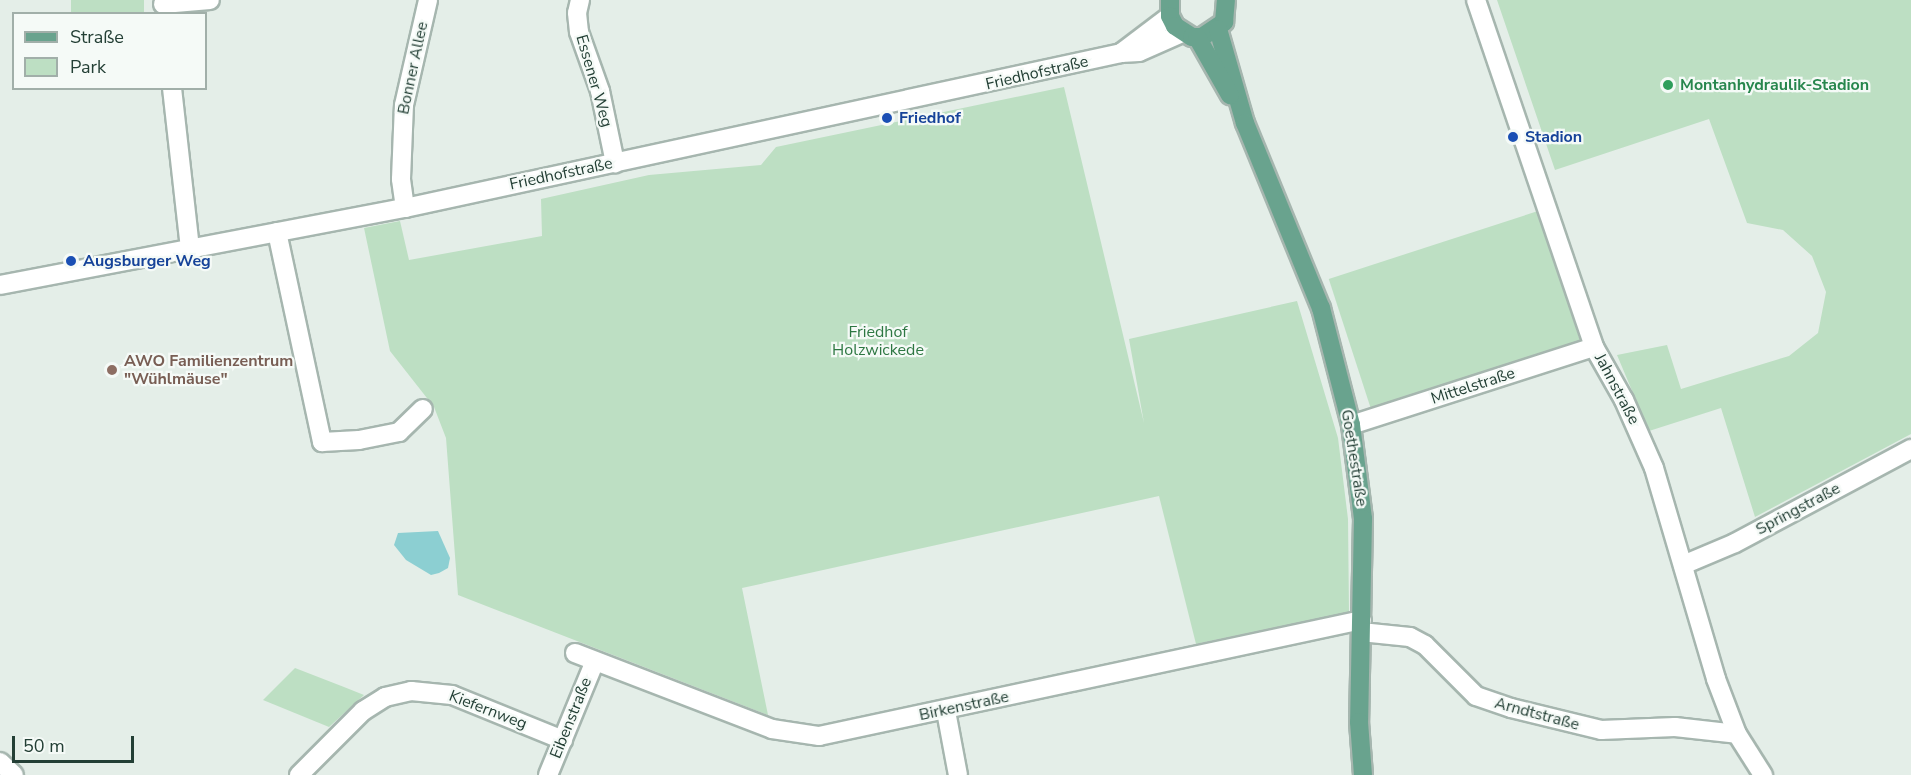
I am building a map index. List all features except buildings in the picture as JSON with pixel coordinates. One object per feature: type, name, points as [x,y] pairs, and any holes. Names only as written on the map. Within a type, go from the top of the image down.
[{"type":"main road","points":[[1190,35],[1218,29],[1231,3]]},
{"type":"main road","name":"Goethestraße","points":[[1170,8],[1190,35],[1245,123]]},
{"type":"main road","name":"Goethestraße","points":[[1218,29],[1245,123],[1321,308],[1351,425],[1363,519],[1362,775]]},
{"type":"street","points":[[163,6],[210,0]]},
{"type":"street","name":"Bonner Allee","points":[[405,208],[401,179],[404,105],[428,0]]},
{"type":"street","name":"Essener Weg","points":[[580,0],[577,13],[579,32],[600,91],[615,163]]},
{"type":"street","name":"Jahnstraße","points":[[1476,0],[1594,347],[1640,433],[1683,565],[1716,679],[1737,734],[1763,775]]},
{"type":"street","name":"Friedhofstraße","points":[[1120,53],[1170,8]]},
{"type":"street","name":"Friedhofstraße","points":[[0,285],[405,208],[1159,46],[1190,35]]},
{"type":"street","points":[[172,90],[190,249]]},
{"type":"street","points":[[276,232],[322,441],[359,441],[399,432],[423,409]]},
{"type":"street","name":"Mittelstraße","points":[[1351,425],[1594,347]]},
{"type":"street","name":"Springstraße","points":[[1683,565],[1735,543],[1911,449]]},
{"type":"street","name":"Birkenstraße","points":[[575,653],[795,735],[833,734],[1361,626]]},
{"type":"street","name":"Arndtstraße","points":[[1361,626],[1410,637],[1425,645],[1476,696],[1511,708],[1601,730],[1675,727],[1737,734]]},
{"type":"street","name":"Eibenstraße","points":[[548,775],[595,661]]},
{"type":"street","name":"Kiefernweg","points":[[299,775],[363,711],[386,698],[411,691],[452,695],[563,740]]},
{"type":"street","points":[[946,711],[957,775]]},
{"type":"street","points":[[0,762],[14,775]]},
{"type":"green space","points":[[71,0],[144,0],[144,12],[71,12]]},
{"type":"green space","points":[[1497,0],[1911,0],[1911,434],[1755,517],[1721,408],[1649,431],[1617,355],[1667,345],[1681,389],[1789,356],[1818,333],[1826,292],[1812,256],[1783,230],[1747,223],[1709,119],[1555,170]]},
{"type":"green space","name":"Friedhof Holzwickede","points":[[1064,87],[1144,423],[1129,339],[1297,301],[1338,438],[1348,519],[1349,612],[1196,644],[1159,496],[742,588],[768,715],[458,595],[446,438],[434,407],[390,351],[364,228],[400,221],[409,260],[542,236],[541,199],[649,175],[761,165],[776,147]]},
{"type":"green space","points":[[1538,211],[1581,344],[1372,412],[1329,279]]},
{"type":"green space","points":[[295,668],[364,695],[329,727],[263,700]]},
{"type":"water","points":[[438,531],[450,558],[448,568],[439,573],[431,575],[406,560],[394,545],[398,533]]},
{"type":"place","name":"Montanhydraulik-Stadion","points":[[1668,85]]},
{"type":"place","name":"Friedhof","points":[[887,118]]},
{"type":"place","name":"Stadion","points":[[1513,137]]},
{"type":"place","name":"Augsburger Weg","points":[[71,261]]},
{"type":"place","name":"AWO Familienzentrum \"Wühlmäuse\"","points":[[112,370]]}]
